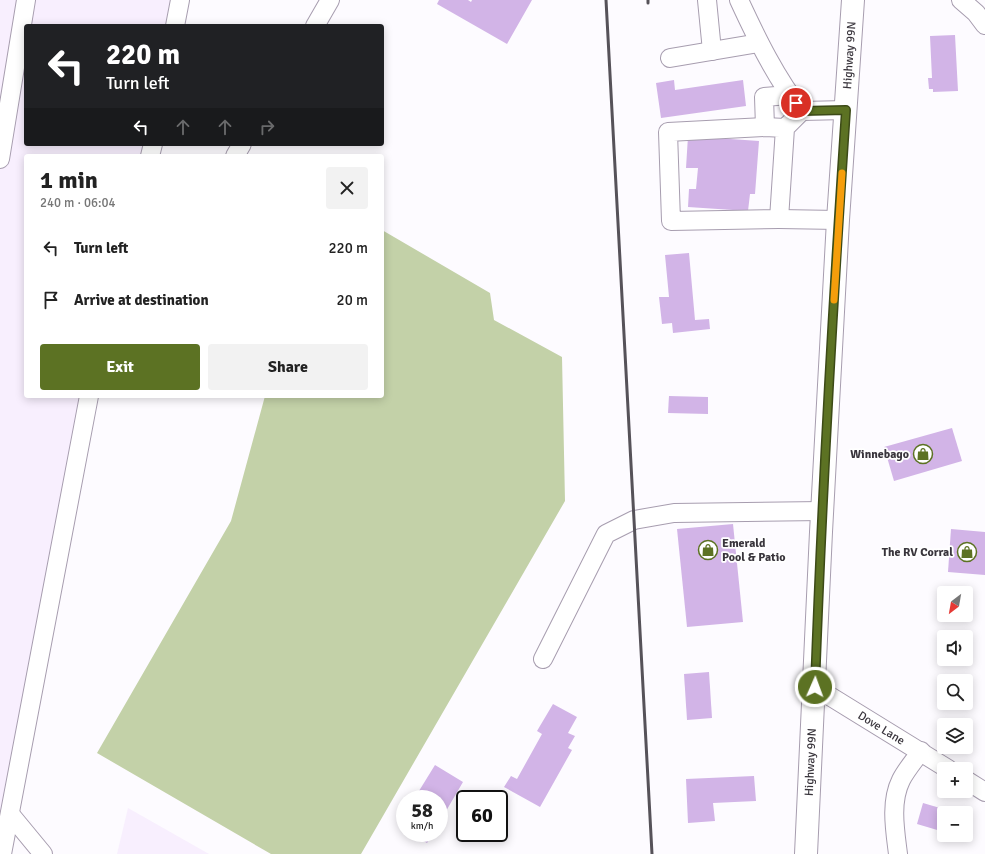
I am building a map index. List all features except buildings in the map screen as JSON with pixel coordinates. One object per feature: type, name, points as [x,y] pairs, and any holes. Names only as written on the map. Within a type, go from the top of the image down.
[{"type":"main road","name":"Highway 99N","points":[[806,854],[815,687],[822,511],[838,220],[853,0]]},
{"type":"street","points":[[0,159],[26,0]]},
{"type":"street","points":[[175,24],[180,0]]},
{"type":"street","points":[[316,24],[330,0]]},
{"type":"street","points":[[706,0],[712,51]]},
{"type":"street","points":[[739,0],[759,43],[789,95],[802,111]]},
{"type":"street","points":[[961,0],[976,13],[985,25]]},
{"type":"street","points":[[670,58],[759,43]]},
{"type":"street","points":[[765,127],[764,97],[789,95]]},
{"type":"street","points":[[779,219],[785,128],[802,111],[846,110]]},
{"type":"street","points":[[785,128],[765,127],[668,132],[671,221],[779,219],[838,220]]},
{"type":"street","points":[[2,854],[89,398]]},
{"type":"street","points":[[543,659],[606,534],[634,520],[674,513],[822,511]]},
{"type":"street","name":"Dove Lane","points":[[815,687],[937,762]]},
{"type":"street","points":[[898,854],[895,832],[896,794],[901,780],[921,752]]},
{"type":"street","points":[[973,784],[985,792]]},
{"type":"street","points":[[10,814],[43,854]]},
{"type":"shaded area","points":[[0,0],[170,0],[165,24],[24,24],[24,146],[144,146],[142,154],[24,154],[24,398],[95,398],[0,854]]},
{"type":"shaded area","points":[[128,808],[209,854],[117,854]]},
{"type":"green space","points":[[384,231],[490,293],[494,320],[562,357],[565,501],[398,790],[396,790],[396,793],[361,854],[271,854],[97,753],[231,521],[264,398],[384,398]]},
{"type":"railway","points":[[606,0],[652,854]]},
{"type":"slow traffic","points":[[834,300],[842,173]]},
{"type":"place","name":"Winnebago","points":[[923,454]]},
{"type":"place","name":"Emerald Pool & Patio","points":[[708,550]]},
{"type":"place","name":"The RV Corral","points":[[967,552]]},
{"type":"route","points":[[796,103],[802,111],[846,110],[838,220],[820,537],[815,687]]}]
